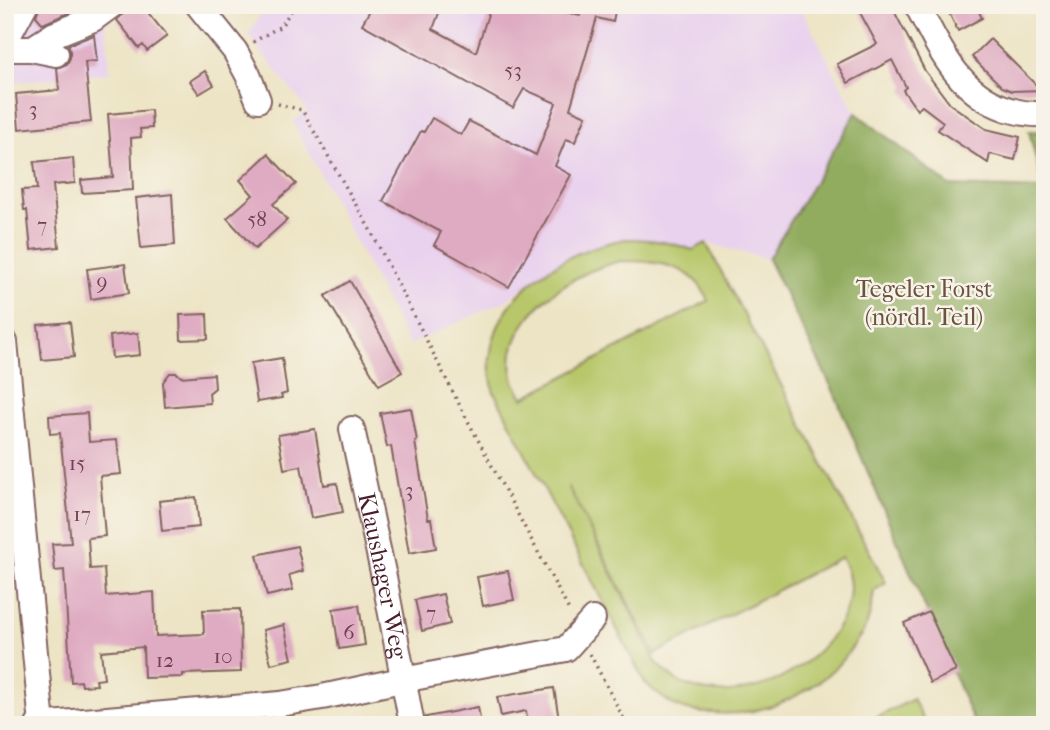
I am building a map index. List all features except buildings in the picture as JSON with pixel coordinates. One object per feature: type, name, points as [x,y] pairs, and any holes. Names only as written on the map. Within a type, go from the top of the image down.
[{"type":"street","points":[[5,42],[25,5]]},
{"type":"street","points":[[198,5],[235,51],[258,100]]},
{"type":"street","points":[[917,5],[949,65],[965,84],[998,106],[1042,121]]},
{"type":"street","points":[[31,49],[97,10]]},
{"type":"street","points":[[5,49],[31,49],[56,54]]},
{"type":"street","points":[[5,342],[41,725],[280,704],[403,680],[580,634]]},
{"type":"street","name":"Klaushager Weg","points":[[352,429],[412,725]]},
{"type":"path","points":[[249,44],[281,26],[295,5]]},
{"type":"path","points":[[258,100],[302,110],[372,233],[627,725]]},
{"type":"path","points":[[1042,121],[1045,155]]},
{"type":"shaded area","points":[[5,5],[128,5],[105,23],[110,73],[5,83]]},
{"type":"shaded area","points":[[266,5],[799,5],[856,113],[768,259],[707,243],[693,250],[670,242],[606,243],[552,266],[505,301],[409,345],[293,122],[307,110],[248,35]]},
{"type":"green space","name":"Tegeler Forst (nördl. Teil)","points":[[856,113],[950,186],[1043,189],[1029,131],[1045,132],[1045,725],[975,725],[833,390],[768,259]]},
{"type":"green space","points":[[626,239],[644,240],[693,250],[706,243],[886,583],[874,591],[865,628],[840,662],[810,688],[792,698],[754,711],[708,713],[680,708],[645,683],[493,390],[490,358],[495,334],[520,293],[558,264],[603,244]],"holes":[[[620,261],[663,264],[684,272],[700,286],[708,301],[523,398],[515,383],[511,366],[518,334],[527,320],[539,306],[566,284],[590,271]],[[568,486],[655,654],[841,557],[848,574],[850,591],[840,623],[818,652],[784,677],[769,683],[744,690],[722,692],[698,689],[677,681],[656,662]]]},
{"type":"green space","points":[[913,699],[926,725],[862,725]]}]
